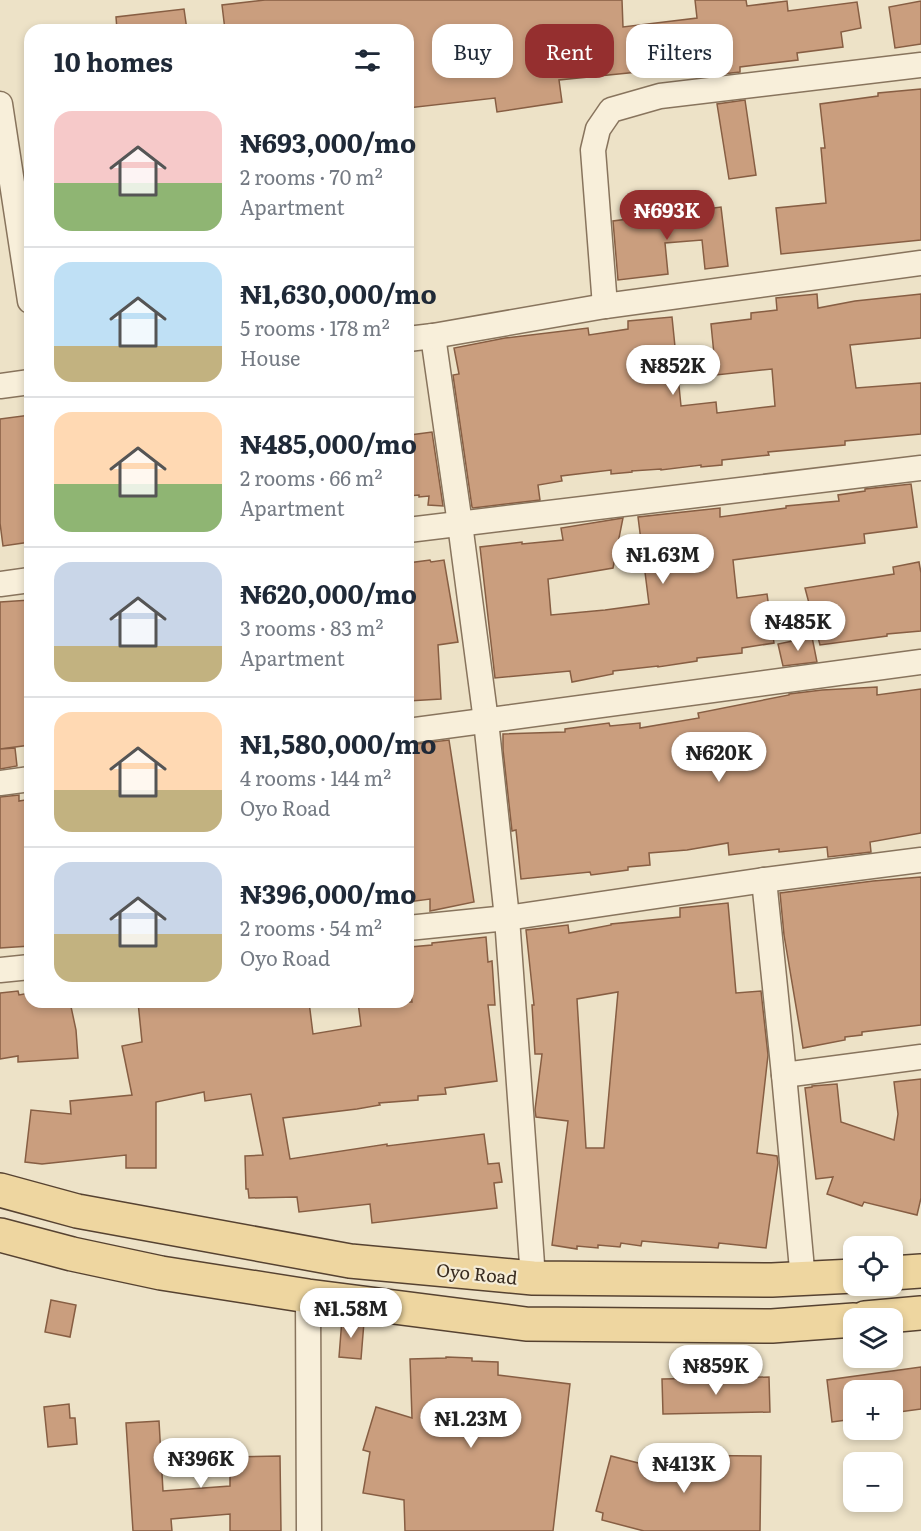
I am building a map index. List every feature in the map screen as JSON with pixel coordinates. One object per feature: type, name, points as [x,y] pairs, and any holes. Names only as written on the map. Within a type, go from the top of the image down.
[{"type":"main road","name":"Oyo Road","points":[[0,1190],[77,1211],[350,1261],[533,1278],[803,1280],[843,1277]]},
{"type":"main road","points":[[0,1235],[72,1254],[161,1273],[308,1296],[526,1324],[772,1326],[843,1321]]},
{"type":"main road","points":[[903,1272],[921,1271]]},
{"type":"main road","points":[[903,1315],[921,1313]]},
{"type":"street","points":[[605,306],[593,150],[598,129],[611,110],[660,96],[921,65]]},
{"type":"street","points":[[0,104],[7,189],[24,272]]},
{"type":"street","points":[[414,338],[605,306],[921,263]]},
{"type":"street","points":[[433,336],[486,721],[507,918],[533,1278]]},
{"type":"street","points":[[0,386],[24,383]]},
{"type":"street","points":[[414,529],[921,468]]},
{"type":"street","points":[[0,584],[24,581]]},
{"type":"street","points":[[414,730],[921,662]]},
{"type":"street","points":[[0,783],[24,780]]},
{"type":"street","points":[[414,927],[507,918],[764,880],[921,860]]},
{"type":"street","points":[[764,880],[803,1280]]},
{"type":"street","points":[[0,970],[24,968]]},
{"type":"street","points":[[784,1075],[921,1057]]},
{"type":"street","points":[[308,1296],[309,1531]]},
{"type":"building","points":[[265,0],[622,0],[623,27],[626,27],[626,73],[614,74],[614,24],[525,24],[525,78],[579,78],[559,80],[562,102],[497,112],[495,98],[414,107],[414,24],[224,24],[222,5]]},
{"type":"building","points":[[695,0],[746,0],[747,6],[787,1],[788,11],[857,2],[861,28],[841,32],[843,47],[797,53],[798,60],[740,67],[740,72],[733,73],[733,24],[648,24],[697,18]]},
{"type":"building","points":[[921,1],[921,44],[895,48],[889,7]]},
{"type":"building","points":[[184,9],[186,24],[117,24],[116,17]]},
{"type":"building","points":[[921,89],[921,240],[781,254],[776,208],[826,203],[821,148],[825,148],[820,104],[878,96],[878,93]]},
{"type":"building","points":[[745,100],[756,175],[729,179],[717,104]]},
{"type":"building","points":[[721,207],[728,266],[705,269],[702,240],[665,243],[668,274],[618,280],[613,221]]},
{"type":"building","points":[[817,294],[818,308],[855,301],[921,294],[921,338],[850,345],[856,388],[921,383],[921,434],[845,441],[845,445],[768,452],[769,455],[722,460],[722,465],[611,474],[611,470],[561,476],[562,481],[538,485],[540,500],[473,508],[453,375],[459,374],[454,348],[505,338],[588,328],[589,335],[628,329],[628,321],[672,317],[681,406],[716,402],[717,413],[775,406],[772,369],[716,375],[711,324],[751,319],[751,313],[777,310],[776,298]]},
{"type":"building","points":[[24,416],[24,543],[3,546],[0,523],[0,419]]},
{"type":"building","points":[[432,432],[443,506],[428,505],[429,496],[414,495],[414,434]]},
{"type":"building","points":[[911,484],[917,527],[864,534],[865,543],[733,560],[737,598],[767,594],[774,643],[742,648],[742,653],[697,658],[697,661],[658,667],[613,671],[613,674],[572,682],[570,671],[495,678],[480,547],[563,540],[561,528],[623,518],[613,568],[548,579],[551,615],[649,604],[638,517],[720,508],[720,517],[786,508],[786,506],[839,501],[838,495],[865,491],[865,489]]},
{"type":"building","points":[[444,560],[458,642],[438,645],[441,699],[414,701],[414,562]]},
{"type":"building","points":[[919,562],[921,631],[820,645],[805,588],[894,574],[893,567]]},
{"type":"building","points":[[24,600],[24,746],[0,749],[0,602]]},
{"type":"building","points":[[812,637],[817,662],[783,666],[778,644]]},
{"type":"building","points":[[877,687],[877,695],[921,689],[921,833],[870,842],[871,852],[828,857],[827,847],[779,852],[779,849],[729,855],[728,843],[649,853],[650,865],[628,867],[628,870],[591,875],[590,872],[521,879],[516,830],[512,831],[503,734],[565,732],[565,729],[609,723],[610,726],[640,723],[640,728],[699,718],[698,713],[789,694]]},
{"type":"building","points":[[449,740],[474,902],[430,911],[430,899],[414,901],[414,744]]},
{"type":"building","points":[[15,748],[17,766],[0,769],[0,749]]},
{"type":"building","points":[[19,795],[19,801],[24,800],[24,946],[0,948],[0,797]]},
{"type":"building","points":[[921,877],[921,1025],[862,1032],[862,1035],[845,1037],[845,1040],[803,1048],[784,935],[780,893]]},
{"type":"building","points":[[728,903],[736,993],[761,991],[768,1055],[757,1153],[777,1156],[778,1163],[766,1248],[719,1243],[718,1248],[642,1241],[641,1246],[621,1243],[620,1247],[598,1245],[598,1248],[577,1246],[577,1249],[552,1245],[568,1121],[536,1117],[542,1054],[535,1054],[532,1005],[534,1005],[526,930],[568,925],[569,933],[611,924],[680,917],[680,908]],"holes":[[[618,992],[604,1148],[586,1148],[577,999]]]},
{"type":"building","points":[[486,937],[488,962],[492,961],[495,1005],[488,1005],[497,1081],[445,1088],[446,1094],[418,1096],[418,1100],[379,1103],[380,1105],[357,1109],[283,1118],[290,1159],[387,1144],[387,1146],[484,1134],[488,1164],[499,1163],[502,1182],[494,1183],[497,1208],[372,1223],[370,1204],[299,1212],[297,1197],[249,1198],[248,1189],[246,1189],[245,1156],[263,1155],[251,1094],[205,1101],[204,1092],[156,1102],[156,1168],[126,1168],[126,1155],[42,1164],[25,1162],[31,1110],[71,1114],[70,1101],[132,1095],[122,1046],[142,1042],[139,1008],[310,1008],[313,1034],[361,1026],[359,1008],[414,1008],[414,947],[432,945],[432,943]]},
{"type":"building","points":[[18,991],[19,995],[24,994],[24,1008],[71,1008],[78,1058],[18,1062],[18,1056],[0,1059],[0,993]]},
{"type":"building","points":[[921,1079],[921,1198],[917,1215],[864,1202],[862,1206],[827,1194],[833,1177],[816,1179],[805,1088],[837,1084],[841,1122],[894,1140],[898,1114],[894,1082]]},
{"type":"building","points":[[51,1300],[76,1305],[70,1337],[45,1332]]},
{"type":"building","points":[[342,1319],[364,1322],[361,1359],[339,1357]]},
{"type":"building","points":[[446,1357],[498,1362],[498,1375],[570,1384],[553,1531],[405,1531],[404,1500],[363,1493],[370,1452],[363,1450],[376,1407],[412,1418],[410,1359]]},
{"type":"building","points":[[921,1367],[921,1409],[903,1411],[903,1380],[843,1380],[843,1420],[832,1422],[827,1380]]},
{"type":"building","points":[[769,1377],[770,1412],[663,1414],[662,1379]]},
{"type":"building","points":[[69,1404],[70,1418],[75,1418],[77,1444],[48,1447],[44,1407]]},
{"type":"building","points":[[159,1421],[163,1491],[230,1486],[230,1457],[280,1456],[281,1531],[230,1531],[230,1514],[171,1519],[172,1531],[133,1531],[126,1423]]},
{"type":"building","points":[[650,1455],[761,1456],[760,1531],[644,1531],[602,1520],[603,1513],[596,1511],[611,1456],[650,1466]]}]
